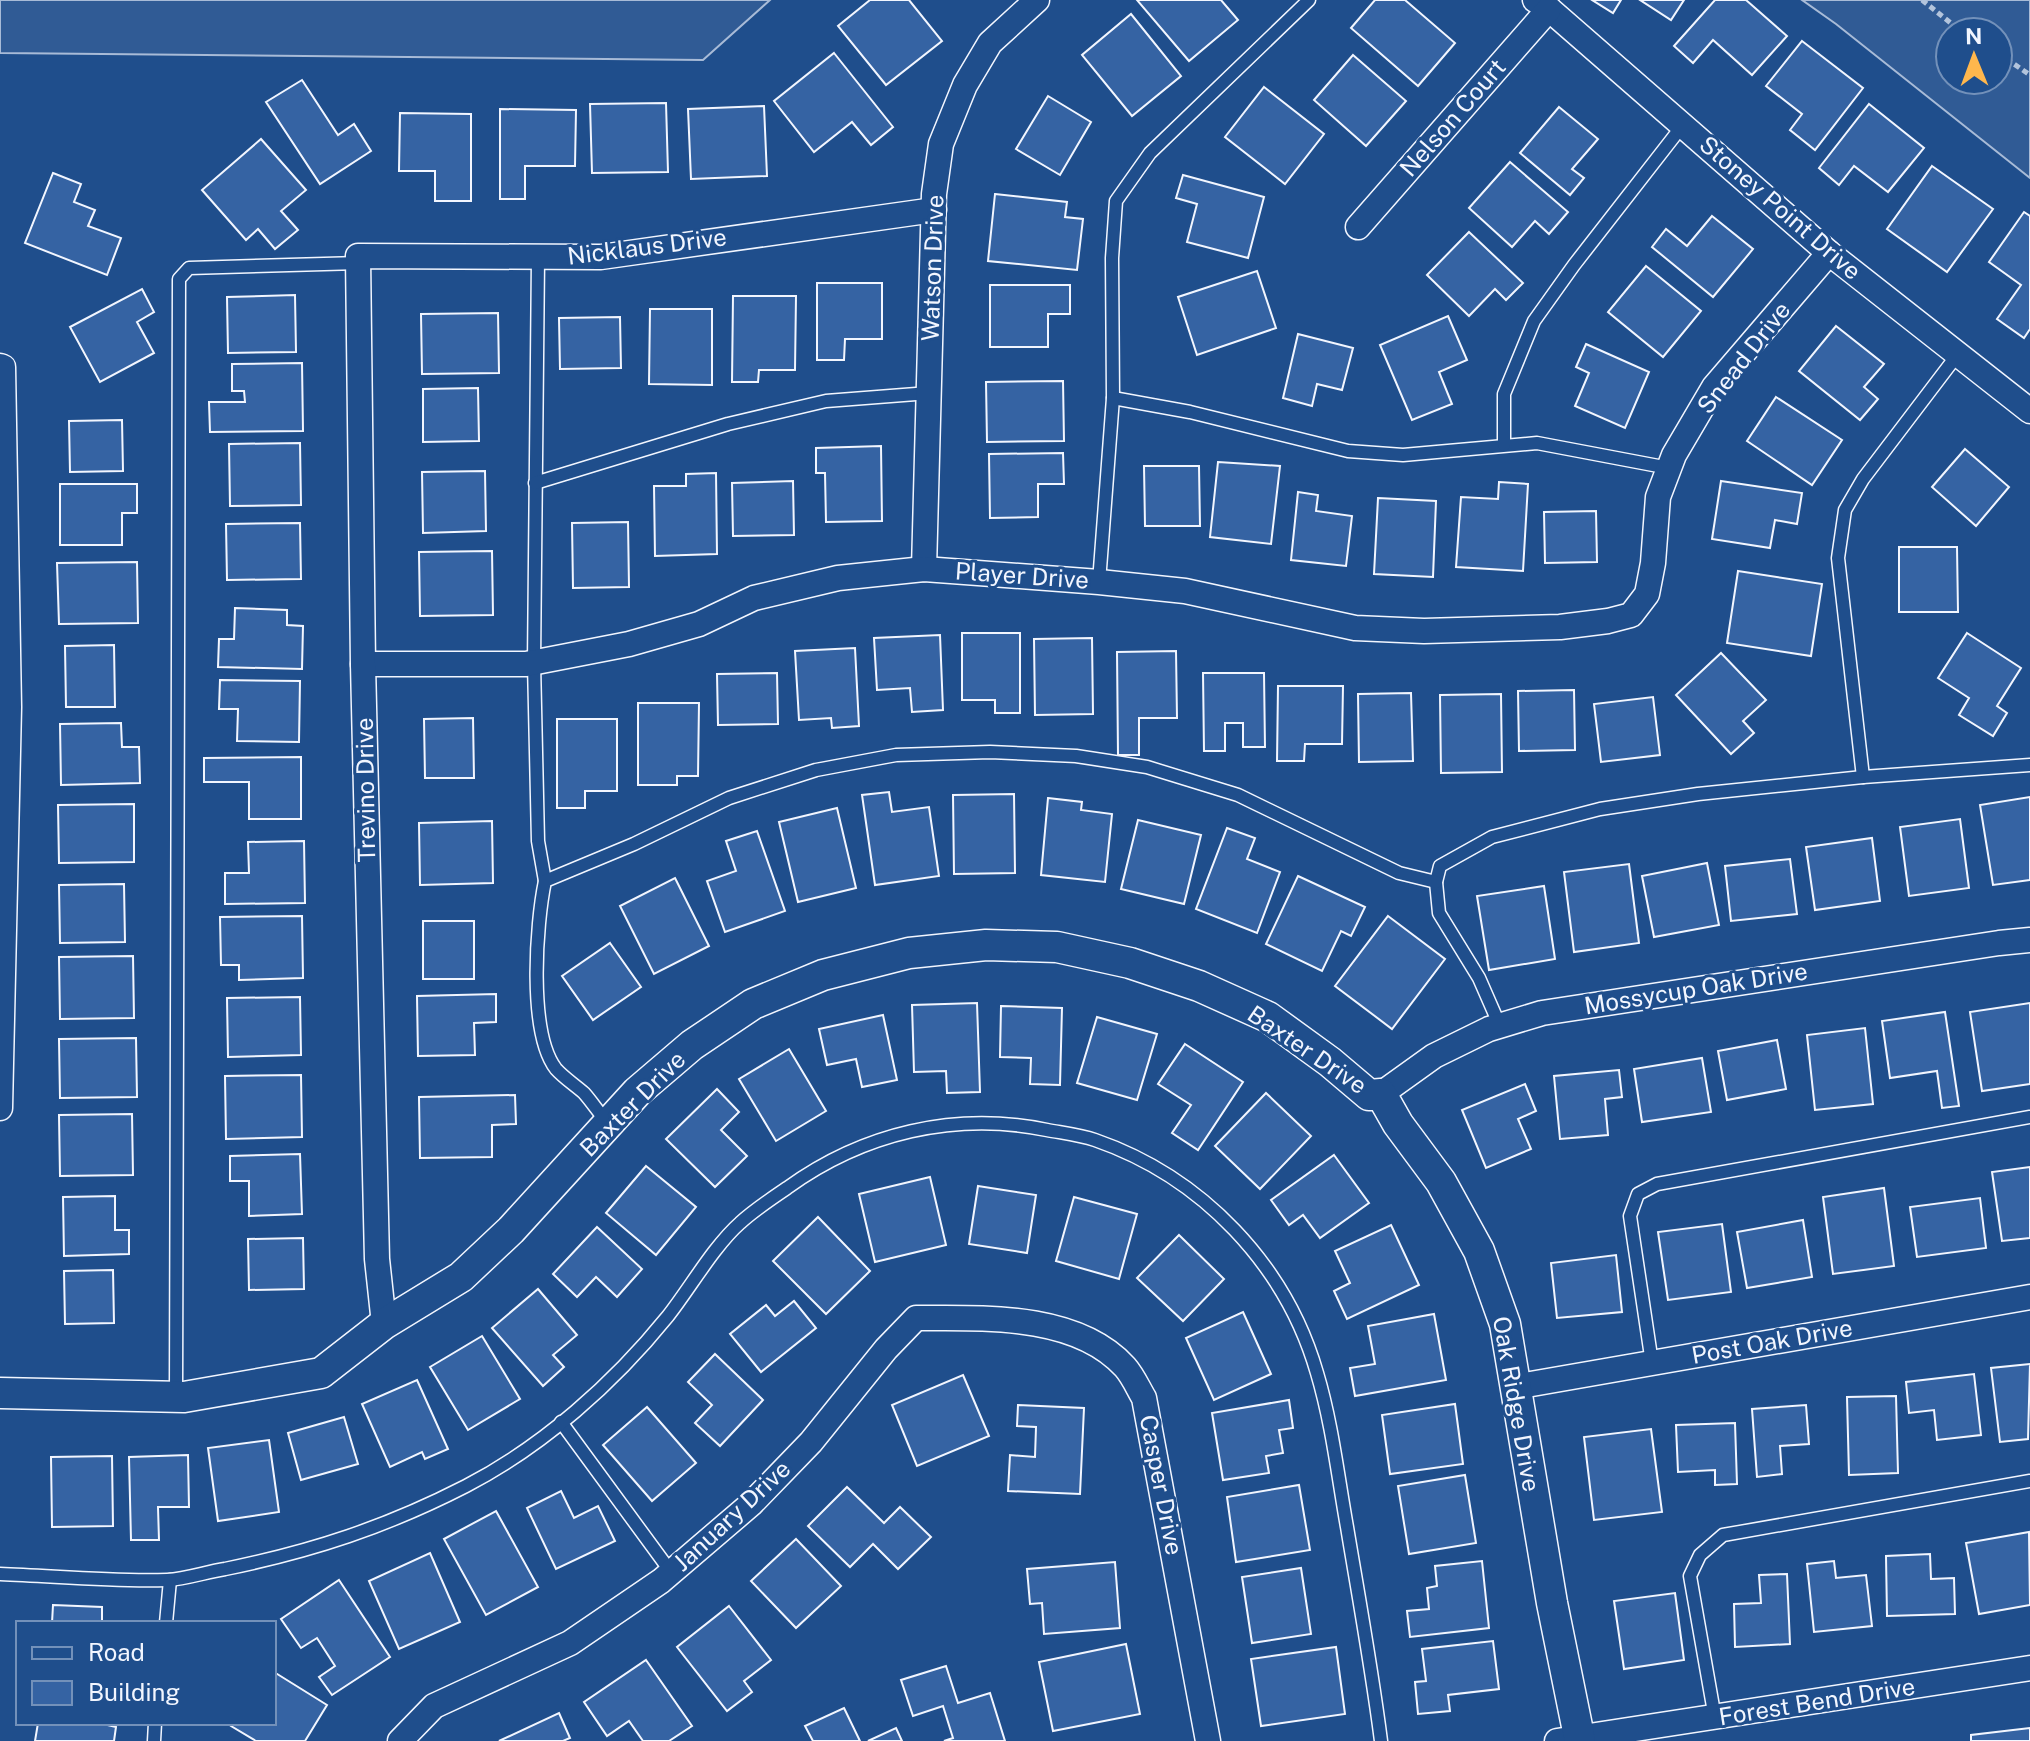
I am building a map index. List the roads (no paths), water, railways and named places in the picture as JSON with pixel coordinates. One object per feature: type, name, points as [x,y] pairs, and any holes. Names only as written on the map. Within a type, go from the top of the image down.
[{"type":"street","name":"Watson Drive","points":[[924,569],[934,194],[941,144],[965,85],[990,43],[1037,0]]},
{"type":"street","name":"Stoney Point Drive","points":[[1542,4],[1829,253],[2030,411]]},
{"type":"street","name":"Nelson Court","points":[[1358,227],[1542,4]]},
{"type":"street","name":"Nicklaus Drive","points":[[358,260],[601,257],[934,210]]},
{"type":"street","name":"Snead Drive","points":[[1653,563],[1658,497],[1674,455],[1714,387],[1829,253]]},
{"type":"street","name":"Trevino Drive","points":[[358,260],[363,664],[377,1259],[384,1324]]},
{"type":"street","points":[[0,1108],[4,707],[2,366]]},
{"type":"street","name":"Player Drive","points":[[363,664],[534,663],[629,644],[699,624],[768,594],[838,578],[924,569],[1185,591],[1355,628],[1424,631],[1560,627],[1631,615],[1647,594],[1653,563]]},
{"type":"street","name":"Mossycup Oak Drive","points":[[1381,1094],[1434,1056],[1500,1026],[1542,1013],[2030,940]]},
{"type":"street","name":"Baxter Drive","points":[[0,1393],[176,1396],[321,1373],[384,1324],[461,1277],[511,1230],[637,1092],[692,1045],[753,1004],[823,975],[909,953],[986,945],[1057,947],[1130,963],[1199,986],[1268,1017],[1369,1095],[1381,1094]]},
{"type":"street","name":"Oak Ridge Drive","points":[[1381,1094],[1398,1124],[1441,1182],[1479,1251],[1505,1324],[1572,1740]]},
{"type":"street","name":"Post Oak Drive","points":[[1514,1387],[2030,1297]]},
{"type":"street","name":"January Drive","points":[[400,1741],[434,1706],[570,1643],[671,1572],[751,1504],[801,1452],[886,1349],[916,1318],[1002,1318]]},
{"type":"street","name":"Casper Drive","points":[[1002,1318],[1074,1334],[1106,1350],[1126,1368],[1144,1398],[1208,1741]]},
{"type":"street","name":"Forest Bend Drive","points":[[1572,1740],[2030,1668]]},
{"type":"lane","points":[[1099,582],[1113,398],[1112,258],[1116,201],[1150,153],[1309,0]]},
{"type":"lane","points":[[1504,445],[1504,394],[1534,321],[1683,125]]},
{"type":"lane","points":[[538,258],[534,663],[538,841],[545,881],[537,937],[536,990],[541,1029],[555,1067],[584,1094],[609,1125]]},
{"type":"lane","points":[[176,1396],[179,279],[189,268],[358,260]]},
{"type":"lane","points":[[1863,777],[1838,558],[1845,510],[1863,479],[1958,354]]},
{"type":"lane","points":[[535,483],[616,457],[826,401],[929,393]]},
{"type":"lane","points":[[1113,398],[1190,412],[1348,451],[1403,455],[1537,443],[1669,468]]},
{"type":"lane","points":[[545,881],[634,844],[729,798],[816,770],[896,755],[990,752],[1076,756],[1147,767],[1238,795],[1399,873],[1436,882]]},
{"type":"lane","points":[[1500,1026],[1479,978],[1439,913],[1436,882],[1440,866],[1492,837],[1600,809],[1698,794],[1863,777],[2030,765]]},
{"type":"lane","points":[[1652,1363],[1630,1216],[1638,1194],[1657,1184],[2030,1117]]},
{"type":"lane","points":[[0,1574],[170,1580],[286,1556],[349,1538],[470,1484],[542,1438],[600,1390],[665,1320],[736,1226],[789,1185],[831,1160],[878,1139],[927,1126],[983,1123],[1023,1125],[1094,1140],[1159,1169],[1196,1194],[1234,1228],[1287,1296],[1318,1375],[1345,1516],[1381,1741]]},
{"type":"lane","points":[[561,1422],[671,1572]]},
{"type":"lane","points":[[1715,1718],[1690,1576],[1700,1555],[1723,1535],[2030,1481]]},
{"type":"lane","points":[[166,1621],[170,1580]]}]
